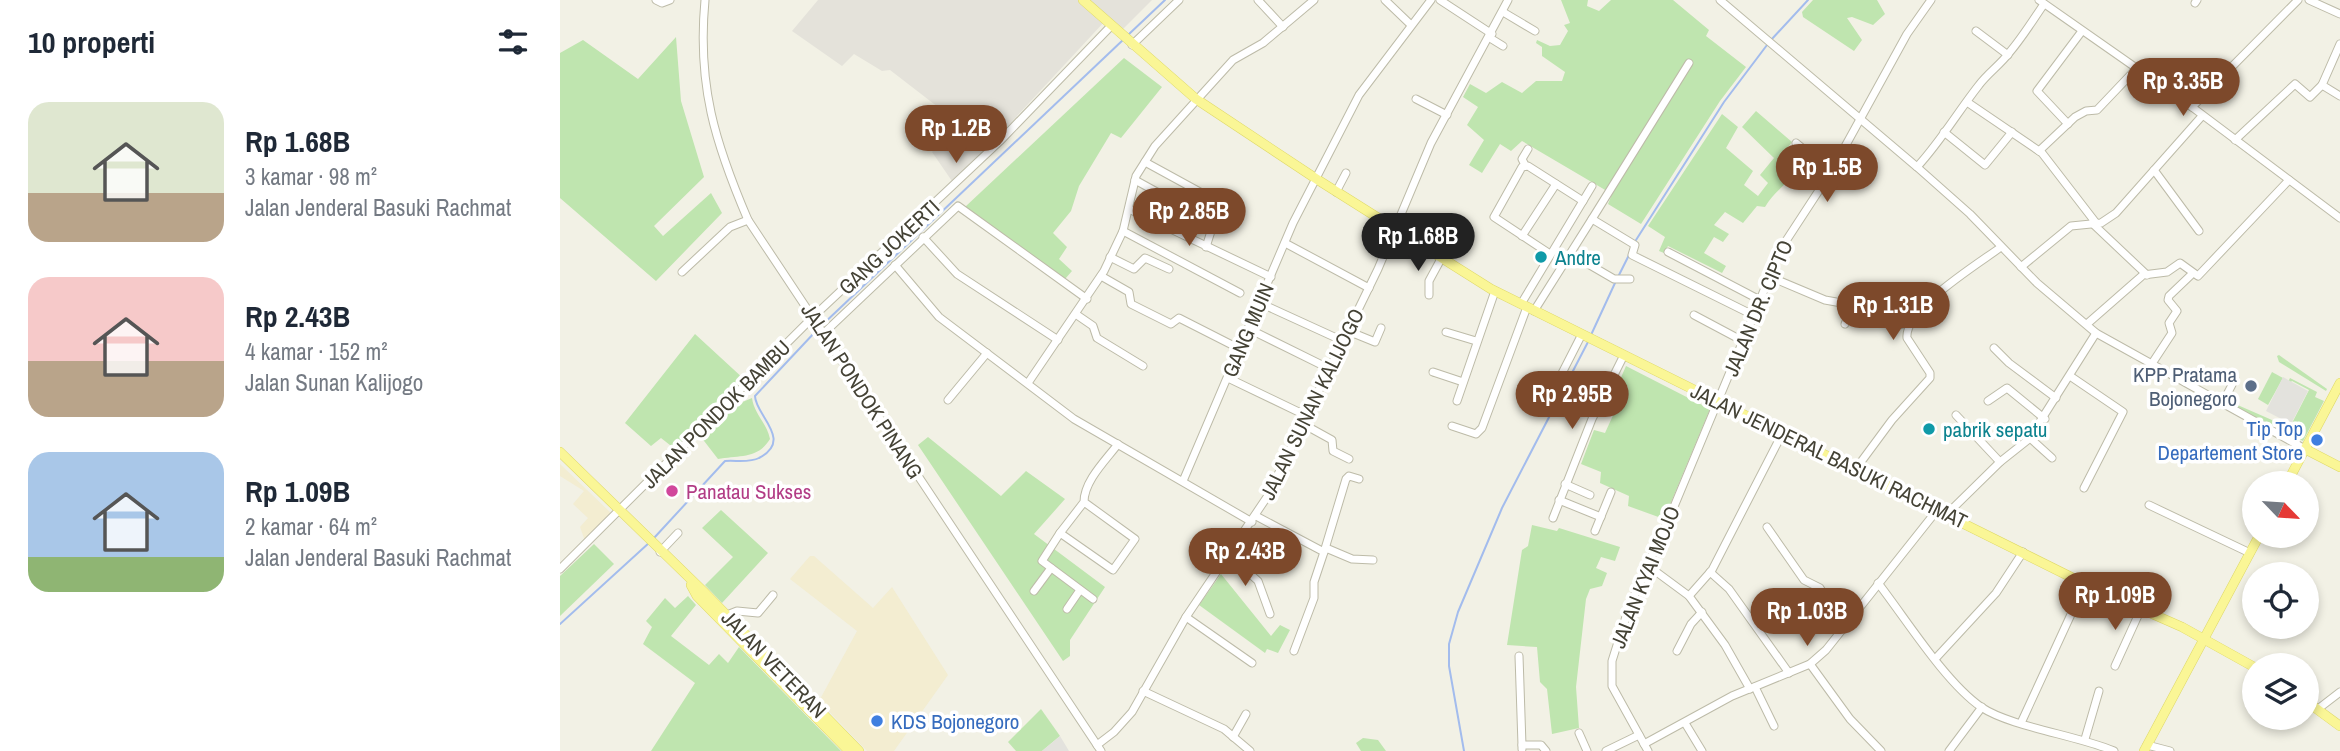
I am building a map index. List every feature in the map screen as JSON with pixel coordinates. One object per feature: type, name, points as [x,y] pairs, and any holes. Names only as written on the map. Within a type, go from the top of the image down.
[{"type":"main road","name":"JALAN JENDERAL BASUKI RACHMAT","points":[[1083,0],[1196,99],[1336,192],[1495,291],[1623,357],[2085,584],[2204,638],[2242,660]]},
{"type":"main road","points":[[2293,471],[2340,383]]},
{"type":"main road","points":[[2305,449],[2340,467]]},
{"type":"main road","name":"JALAN VETERAN","points":[[560,452],[727,615],[859,751]]},
{"type":"main road","points":[[2146,748],[2253,548]]},
{"type":"main road","name":"JALAN VETERAN","points":[[687,578],[697,596],[849,751]]},
{"type":"main road","points":[[2319,710],[2340,726]]},
{"type":"street","points":[[656,0],[662,3],[670,0]]},
{"type":"street","name":"JALAN PONDOK PINANG","points":[[705,0],[702,54],[710,119],[718,147],[748,220],[1099,748]]},
{"type":"street","points":[[1131,44],[1179,0]]},
{"type":"street","points":[[1258,0],[1283,27]]},
{"type":"street","points":[[1028,383],[1077,315],[1101,276],[1123,231],[1135,180],[1145,162],[1196,99],[1233,60],[1264,43],[1314,0]]},
{"type":"street","points":[[1385,0],[1410,24]]},
{"type":"street","name":"GANG MUIN","points":[[1183,481],[1285,243],[1359,95],[1430,0]]},
{"type":"street","points":[[1440,0],[1503,46]]},
{"type":"street","name":"JALAN SUNAN KALIJOGO","points":[[1099,748],[1122,725],[1186,617],[1254,519],[1348,331],[1396,228],[1422,164],[1508,0]]},
{"type":"street","points":[[1720,0],[1917,167],[2021,267],[2096,333],[2305,449]]},
{"type":"street","name":"JALAN DR. CIPTO","points":[[1718,403],[1751,314],[1782,247],[1831,172],[1907,34],[1931,0]]},
{"type":"street","points":[[2192,107],[2298,0]]},
{"type":"street","points":[[2309,0],[2340,14]]},
{"type":"street","points":[[1917,167],[1941,140],[1944,132],[1982,81],[2008,55],[2041,2],[2192,107],[2340,218]]},
{"type":"street","points":[[1503,12],[1535,31]]},
{"type":"street","name":"GANG JOKERTI","points":[[815,320],[1114,29]]},
{"type":"street","points":[[1976,31],[2008,55]]},
{"type":"street","points":[[2068,124],[2037,90],[2082,31]]},
{"type":"street","points":[[2235,140],[2295,84],[2310,97],[2322,85],[2340,44]]},
{"type":"street","points":[[1527,307],[1571,254],[1689,63]]},
{"type":"street","points":[[2039,151],[2086,111],[2097,110],[2137,68]]},
{"type":"street","points":[[2322,85],[2340,96]]},
{"type":"street","points":[[1416,99],[1447,115]]},
{"type":"street","points":[[1967,102],[2039,151],[2071,187],[2094,223],[2147,275]]},
{"type":"street","points":[[2021,267],[2056,235],[2071,226],[2108,220],[2116,214],[2203,116]]},
{"type":"street","points":[[1944,132],[1985,165],[2012,132]]},
{"type":"street","points":[[1796,143],[1831,172]]},
{"type":"street","points":[[1528,149],[1522,159],[1525,165],[1583,201]]},
{"type":"street","points":[[1145,162],[1220,203],[1206,247]]},
{"type":"street","points":[[1525,165],[1493,217],[1550,254]]},
{"type":"street","points":[[2154,170],[2199,231]]},
{"type":"street","points":[[1336,192],[1346,173]]},
{"type":"street","points":[[1135,180],[1175,202]]},
{"type":"street","points":[[2087,324],[2143,275],[2168,272],[2180,263],[2198,276],[2289,180]]},
{"type":"street","points":[[1522,236],[1556,184]]},
{"type":"street","points":[[1452,426],[1476,435],[1482,428],[1527,307],[1550,254],[1592,186]]},
{"type":"street","points":[[823,333],[958,206],[1087,299]]},
{"type":"street","points":[[1129,209],[1271,276]]},
{"type":"street","points":[[1592,219],[1633,243],[1632,255],[1751,314]]},
{"type":"street","points":[[682,272],[730,227],[748,220]]},
{"type":"street","points":[[1123,231],[1240,293]]},
{"type":"street","points":[[923,237],[957,274],[1058,340]]},
{"type":"street","points":[[1285,243],[1368,288]]},
{"type":"street","points":[[1855,470],[1892,420],[1930,378],[1930,373],[1907,338],[1909,323],[1948,287],[2001,247]]},
{"type":"street","points":[[1668,252],[1758,299]]},
{"type":"street","points":[[1571,254],[1617,280],[1630,279]]},
{"type":"street","points":[[1110,257],[1134,269],[1145,258],[1169,269]]},
{"type":"street","points":[[1429,295],[1429,281],[1442,257]]},
{"type":"street","points":[[895,265],[939,317],[1074,419],[1254,519],[1325,550],[1352,559],[1373,560]]},
{"type":"street","points":[[2151,365],[2172,333],[2169,323],[2177,311],[2168,300],[2169,296],[2192,274]]},
{"type":"street","points":[[1101,276],[1129,292],[1131,304],[1171,324],[1179,318],[1240,349]]},
{"type":"street","points":[[1769,276],[1825,300],[1853,305],[1897,325],[1904,321],[1909,323]]},
{"type":"street","points":[[1457,401],[1495,291]]},
{"type":"street","points":[[1260,303],[1343,341]]},
{"type":"street","points":[[1845,324],[1853,305]]},
{"type":"street","points":[[1077,315],[1093,326],[1097,338],[1143,366]]},
{"type":"street","points":[[1694,315],[1741,340]]},
{"type":"street","name":"JALAN PONDOK BAMBU","points":[[560,569],[815,320]]},
{"type":"street","points":[[1348,331],[1375,342],[1381,328]]},
{"type":"street","points":[[1249,329],[1330,369]]},
{"type":"street","points":[[1446,332],[1476,341]]},
{"type":"street","points":[[1646,748],[1685,723],[1752,688],[1810,664],[1844,628],[1878,583],[1943,512],[2030,438],[2045,419],[2096,333]]},
{"type":"street","points":[[1558,381],[1582,336]]},
{"type":"street","points":[[1994,348],[2056,398]]},
{"type":"street","points":[[948,400],[987,353]]},
{"type":"street","points":[[1553,517],[1592,419],[1623,357]]},
{"type":"street","points":[[1433,372],[1463,382]]},
{"type":"street","points":[[2070,376],[2123,412],[2084,488]]},
{"type":"street","points":[[1228,378],[1307,416]]},
{"type":"street","points":[[2222,404],[2235,379]]},
{"type":"street","points":[[1988,401],[2007,388],[2045,419]]},
{"type":"street","name":"JALAN KYAI MOJO","points":[[1646,748],[1615,695],[1612,661],[1619,634],[1647,565],[1718,403]]},
{"type":"street","points":[[1956,415],[2000,462]]},
{"type":"street","points":[[1303,424],[1332,440],[1333,451],[1349,459]]},
{"type":"street","points":[[1689,596],[1710,572],[1782,434]]},
{"type":"street","points":[[2030,438],[2052,458]]},
{"type":"street","points":[[1093,599],[1041,559],[1084,502],[1087,486],[1118,444]]},
{"type":"street","points":[[1294,651],[1314,598],[1314,582],[1346,479],[1359,478]]},
{"type":"street","points":[[1565,484],[1590,495]]},
{"type":"street","points":[[1595,531],[1611,492]]},
{"type":"street","points":[[1559,500],[1601,517]]},
{"type":"street","points":[[1060,533],[1111,570],[1117,566],[1135,538],[1084,502]]},
{"type":"street","points":[[2149,505],[2250,553]]},
{"type":"street","points":[[1768,527],[1804,580],[1820,588],[1844,628]]},
{"type":"street","points":[[659,551],[678,533]]},
{"type":"street","points":[[1936,658],[1988,603],[2024,552]]},
{"type":"street","points":[[1229,555],[1258,581],[1270,614]]},
{"type":"street","points":[[1647,565],[1689,596],[1702,612],[1774,726]]},
{"type":"street","points":[[1034,591],[1051,568]]},
{"type":"street","points":[[1710,572],[1729,589],[1789,673]]},
{"type":"street","points":[[1878,583],[1936,658],[1982,707],[2021,723],[2085,739],[2113,751]]},
{"type":"street","points":[[2021,723],[2085,584]]},
{"type":"street","points":[[1067,609],[1080,590]]},
{"type":"street","points":[[727,615],[737,611],[753,615],[758,613],[773,596]]},
{"type":"street","points":[[2115,666],[2141,610]]},
{"type":"street","points":[[1677,650],[1691,624],[1702,612]]},
{"type":"street","points":[[1186,617],[1252,663]]},
{"type":"street","points":[[1519,656],[1522,747],[1541,745],[1546,751]]},
{"type":"street","points":[[1810,664],[1850,719],[1881,751]]},
{"type":"street","points":[[1143,691],[1212,723],[1250,751]]},
{"type":"street","points":[[2085,739],[2099,691]]},
{"type":"street","points":[[2319,708],[2340,692]]},
{"type":"street","points":[[1949,751],[1982,707]]},
{"type":"street","points":[[1233,737],[1247,714]]},
{"type":"street","points":[[1685,723],[1702,751]]},
{"type":"street","points":[[1579,733],[1587,751]]},
{"type":"street","points":[[1606,751],[1639,735]]},
{"type":"street","points":[[2146,748],[2169,751]]},
{"type":"shaded area","points":[[818,0],[1152,0],[1122,30],[1105,21],[954,184],[932,152],[960,124],[890,70],[882,71],[854,54],[842,66],[792,31]]},
{"type":"shaded area","points":[[2283,377],[2308,391],[2291,424],[2266,411]]},
{"type":"shaded area","points":[[560,464],[613,515],[585,541],[580,527],[588,518],[573,504],[584,491],[560,476]]},
{"type":"shaded area","points":[[810,556],[814,556],[873,608],[892,587],[948,675],[894,751],[867,751],[819,701],[857,631],[790,579]]},
{"type":"shaded area","points":[[1060,736],[1069,751],[1042,751]]},
{"type":"green space","points":[[1561,0],[1588,0],[1587,6],[1599,11],[1611,0],[1673,0],[1709,30],[1706,36],[1746,67],[1720,101],[1641,224],[1608,204],[1612,194],[1522,141],[1511,151],[1500,144],[1482,173],[1469,165],[1484,140],[1467,125],[1478,107],[1463,97],[1470,84],[1486,93],[1502,82],[1522,93],[1536,81],[1562,81],[1565,72],[1542,56],[1542,47],[1536,43],[1537,40],[1550,46],[1560,45],[1568,31],[1564,25],[1570,23]]},
{"type":"green space","points":[[1813,0],[1877,0],[1885,14],[1873,25],[1852,17],[1847,18],[1862,40],[1854,51],[1803,17],[1802,12]]},
{"type":"green space","points":[[676,37],[681,101],[704,177],[654,226],[663,236],[711,193],[722,213],[656,281],[560,198],[560,53],[583,40],[638,79]]},
{"type":"green space","points":[[1124,58],[1162,87],[1121,138],[1111,133],[1079,186],[1071,211],[1053,233],[1067,247],[1059,259],[1072,271],[1065,279],[965,207]]},
{"type":"green space","points":[[1756,111],[1792,142],[1781,156],[1781,163],[1793,174],[1765,207],[1757,206],[1743,223],[1725,212],[1714,225],[1729,234],[1723,242],[1714,237],[1704,253],[1726,266],[1722,273],[1668,246],[1664,253],[1659,251],[1665,237],[1648,226],[1722,114],[1738,127],[1726,148],[1753,171],[1744,185],[1758,196],[1768,183],[1760,175],[1774,158],[1742,127]]},
{"type":"green space","points":[[695,334],[745,380],[675,449],[661,438],[651,446],[625,423]]},
{"type":"green space","points":[[2279,355],[2327,389],[2326,391],[2279,362]]},
{"type":"green space","points":[[1626,366],[1710,409],[1664,519],[1628,506],[1629,496],[1600,483],[1601,472],[1581,464],[1594,430],[1605,433],[1628,387],[1619,382]]},
{"type":"green space","points":[[2272,372],[2283,378],[2268,405],[2258,399]]},
{"type":"green space","points":[[2290,378],[2317,392],[2315,397],[2324,401],[2303,441],[2231,405],[2233,403],[2304,434],[2291,425],[2309,390],[2292,381],[2286,386]]},
{"type":"green space","points":[[752,398],[770,439],[754,453],[718,459],[701,437],[733,406]]},
{"type":"green space","points":[[928,437],[1001,496],[1026,471],[1065,499],[1034,534],[1105,587],[1070,640],[1070,656],[1063,661],[918,445]]},
{"type":"green space","points":[[721,510],[768,553],[722,603],[705,585],[733,557],[702,528]]},
{"type":"green space","points":[[1532,525],[1557,531],[1559,528],[1620,547],[1615,561],[1601,557],[1596,568],[1607,573],[1602,586],[1590,589],[1586,599],[1576,687],[1579,728],[1552,734],[1547,689],[1540,682],[1537,647],[1507,645],[1522,550],[1528,546]]},
{"type":"green space","points":[[594,544],[614,564],[560,616],[560,576]]},
{"type":"green space","points":[[1221,574],[1271,636],[1280,625],[1290,630],[1278,653],[1267,649],[1265,653],[1199,605]]},
{"type":"green space","points":[[688,596],[696,605],[671,636],[709,665],[719,654],[728,663],[739,647],[841,751],[651,751],[695,683],[643,644],[652,627],[646,621],[665,598],[675,608]]},
{"type":"green space","points":[[1041,709],[1060,736],[1042,751],[1016,751],[1008,742]]},
{"type":"green space","points":[[1363,738],[1378,740],[1386,751],[1361,751],[1356,743]]},
{"type":"waterway","points":[[1128,35],[1165,0]]},
{"type":"waterway","points":[[1771,40],[1808,0]]},
{"type":"waterway","points":[[820,327],[1124,39]]},
{"type":"waterway","points":[[1636,240],[1724,102],[1767,45]]},
{"type":"waterway","points":[[1619,275],[1629,255]]},
{"type":"waterway","points":[[1591,335],[1615,283]]},
{"type":"waterway","points":[[654,538],[725,461],[755,460],[769,451],[773,435],[755,396],[816,331]]},
{"type":"waterway","points":[[1464,751],[1449,666],[1449,644],[1458,612],[1502,508],[1589,340]]},
{"type":"waterway","points":[[560,624],[650,542]]},
{"type":"place","name":"Andre","points":[[1541,257]]},
{"type":"place","name":"KPP Pratama Bojonegoro","points":[[2251,386]]},
{"type":"place","name":"pabrik sepatu","points":[[1929,429]]},
{"type":"place","name":"Tip Top Departement Store","points":[[2317,440]]},
{"type":"place","name":"Panatau Sukses","points":[[672,491]]},
{"type":"place","name":"KDS Bojonegoro","points":[[877,721]]}]
